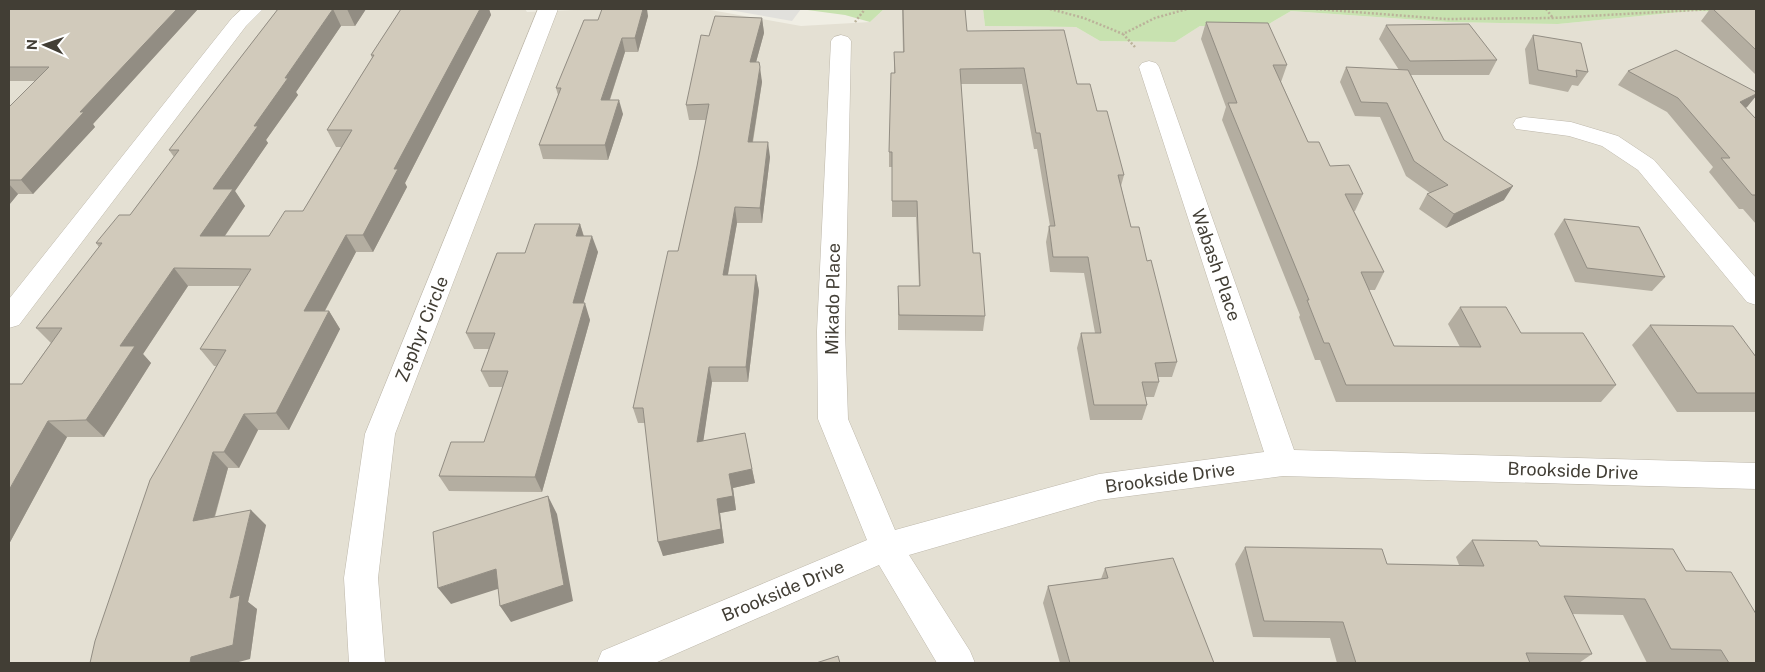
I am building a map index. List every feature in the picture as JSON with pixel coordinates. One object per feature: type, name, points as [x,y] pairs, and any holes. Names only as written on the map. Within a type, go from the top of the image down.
[{"type":"street","points":[[9,318],[239,22],[253,9]]},
{"type":"street","name":"Zephyr Circle","points":[[367,663],[361,578],[380,434],[548,9]]},
{"type":"street","name":"Mikado Place","points":[[841,42],[832,332],[834,419],[886,547],[956,663]]},
{"type":"street","name":"Wabash Place","points":[[1149,67],[1283,463]]},
{"type":"street","points":[[1524,124],[1571,129],[1610,142],[1646,165],[1756,295]]},
{"type":"street","name":"Brookside Drive","points":[[614,663],[886,547],[1099,487],[1283,463],[1756,476]]},
{"type":"path","points":[[1050,9],[1084,18],[1123,34],[1149,67]]},
{"type":"path","points":[[1123,34],[1155,18],[1187,9]]},
{"type":"path","points":[[1316,9],[1446,19],[1553,18],[1716,9]]},
{"type":"path","points":[[1547,10],[1553,18]]},
{"type":"shaded area","points":[[9,9],[525,9],[527,12],[597,9],[705,9],[801,26],[870,22],[884,9],[983,9],[985,26],[1076,27],[1100,41],[1175,42],[1200,26],[1262,28],[1291,11],[1448,22],[1558,24],[1691,11],[1756,12],[1756,663],[9,663]]},
{"type":"shaded area","points":[[724,9],[801,9],[792,21]]},
{"type":"green space","points":[[800,9],[884,9],[870,22],[845,15]]},
{"type":"green space","points":[[983,9],[1756,9],[1756,12],[1691,11],[1558,24],[1448,22],[1291,11],[1262,28],[1200,26],[1175,42],[1100,41],[1076,27],[985,26]]},
{"type":"building","points":[[9,9],[177,9],[80,112],[84,112],[21,180],[9,180],[9,107],[49,67],[9,67]]},
{"type":"building","points":[[278,9],[333,9],[254,126],[258,126],[213,189],[233,189],[200,236],[269,236],[285,211],[303,211],[352,130],[327,130],[374,55],[371,55],[401,9],[480,9],[394,169],[398,169],[363,235],[346,235],[304,311],[329,311],[276,413],[244,414],[224,452],[213,452],[193,521],[251,510],[230,598],[240,595],[233,645],[191,657],[190,663],[90,663],[95,641],[150,480],[226,350],[200,349],[251,269],[174,268],[120,346],[135,346],[86,420],[48,421],[9,490],[9,384],[22,384],[62,328],[36,328],[102,243],[96,243],[119,215],[130,215],[179,150],[169,150]]},
{"type":"building","points":[[602,9],[643,9],[635,38],[622,38],[601,100],[619,100],[605,145],[539,145],[561,88],[556,88],[584,20],[598,20]]},
{"type":"building","points":[[903,9],[965,9],[967,31],[1064,30],[1077,84],[1090,84],[1097,111],[1107,111],[1124,175],[1118,175],[1131,227],[1139,227],[1147,261],[1151,260],[1177,362],[1155,363],[1159,382],[1142,382],[1147,405],[1094,405],[1081,333],[1101,333],[1088,257],[1053,257],[1049,226],[1055,226],[1040,133],[1036,133],[1024,68],[960,69],[973,253],[980,253],[985,316],[899,315],[898,286],[920,286],[917,201],[892,201],[892,152],[889,152],[891,73],[895,73],[894,52],[904,52]]},
{"type":"building","points":[[1713,9],[1756,9],[1756,50]]},
{"type":"building","points":[[715,16],[762,18],[750,62],[759,62],[760,67],[748,142],[768,142],[760,208],[735,207],[723,275],[756,275],[746,367],[709,367],[697,442],[745,433],[752,469],[729,474],[733,496],[717,499],[721,529],[658,542],[643,408],[633,408],[668,251],[678,251],[697,166],[709,104],[686,105],[701,35],[709,36]]},
{"type":"building","points":[[1206,22],[1268,23],[1287,65],[1273,65],[1308,142],[1319,142],[1330,166],[1349,165],[1363,194],[1345,194],[1384,272],[1361,272],[1394,346],[1481,347],[1460,307],[1506,307],[1521,333],[1583,333],[1616,385],[1346,385],[1329,343],[1324,343],[1307,300],[1309,300],[1228,103],[1237,103]]},
{"type":"building","points":[[1469,24],[1497,60],[1410,61],[1386,25]]},
{"type":"building","points":[[1533,35],[1581,43],[1588,72],[1576,70],[1577,77],[1538,70]]},
{"type":"building","points":[[1676,50],[1756,92],[1756,94],[1740,102],[1756,119],[1756,195],[1752,195],[1721,158],[1730,158],[1678,98],[1628,71]]},
{"type":"building","points":[[1346,67],[1408,70],[1444,140],[1513,186],[1454,214],[1427,194],[1448,185],[1414,161],[1387,103],[1361,102]]},
{"type":"building","points":[[1564,219],[1639,227],[1665,277],[1587,268]]},
{"type":"building","points":[[535,224],[580,224],[576,236],[592,236],[573,303],[585,303],[535,477],[439,476],[451,442],[484,442],[508,371],[481,371],[495,333],[466,333],[497,253],[525,253]]},
{"type":"building","points":[[1650,325],[1733,326],[1756,357],[1756,393],[1697,393]]},
{"type":"building","points":[[548,496],[564,585],[500,606],[496,569],[438,588],[433,532]]},
{"type":"building","points":[[1472,540],[1537,541],[1540,546],[1673,549],[1686,571],[1731,572],[1756,614],[1756,663],[1729,663],[1721,650],[1671,649],[1645,599],[1564,596],[1592,654],[1526,653],[1530,663],[1356,663],[1343,622],[1264,621],[1245,547],[1382,549],[1387,564],[1484,566]]},
{"type":"building","points":[[1173,558],[1214,663],[1070,663],[1048,586],[1108,578],[1105,568]]},
{"type":"building","points":[[838,656],[840,663],[816,663]]}]
